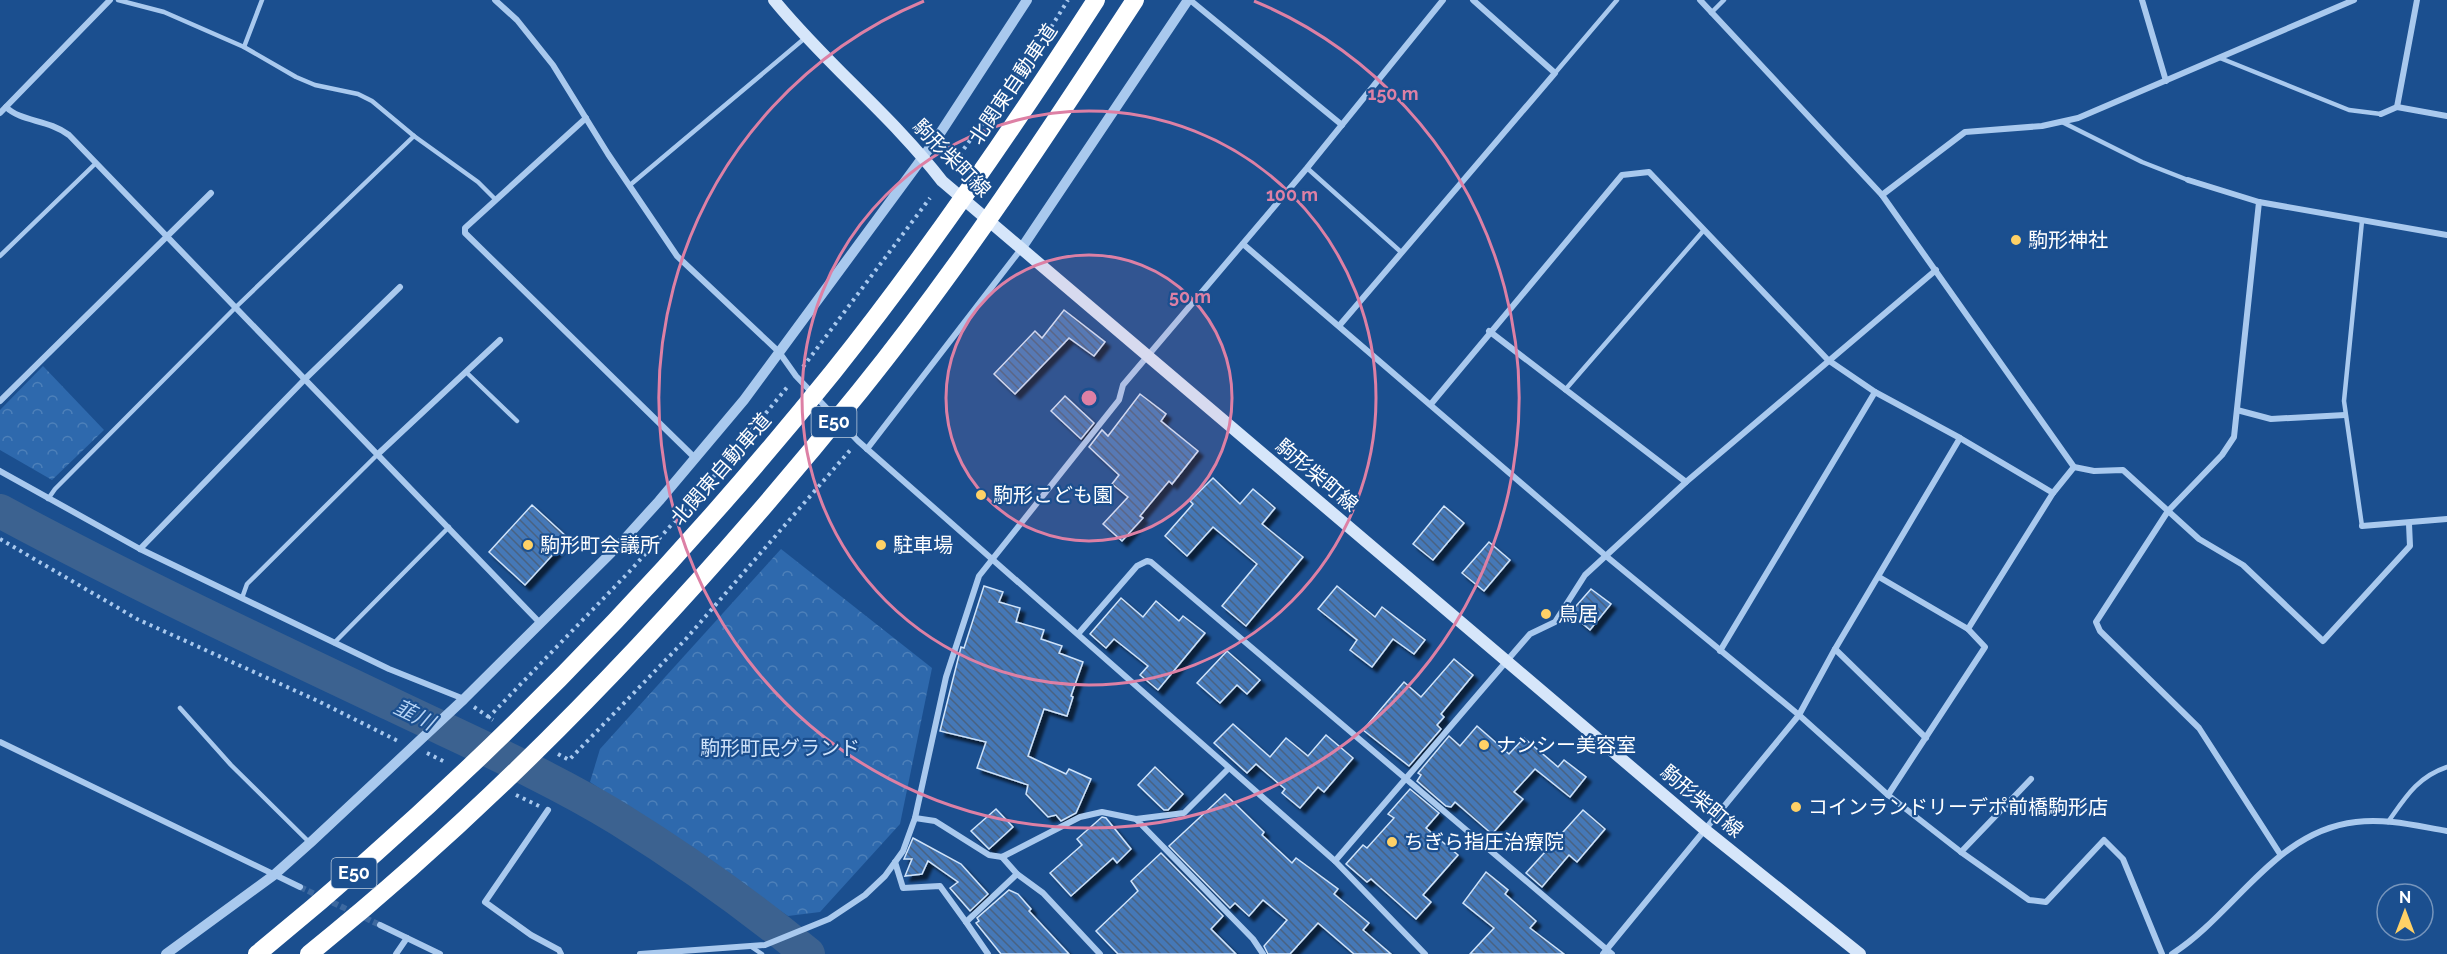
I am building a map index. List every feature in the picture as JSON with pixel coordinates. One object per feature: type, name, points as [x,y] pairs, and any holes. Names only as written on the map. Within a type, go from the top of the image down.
[{"type":"highway","name":"北関東自動車道","points":[[257,954],[316,906],[449,789],[580,660],[723,504],[834,370],[928,246],[1020,117],[1096,0]]},
{"type":"highway","name":"E50","points":[[309,954],[345,925],[482,802],[611,675],[745,528],[862,389],[984,225],[1135,0]]},
{"type":"main road","name":"駒形柴町線","points":[[774,0],[805,38],[922,156],[942,181],[1704,829],[1860,954]]},
{"type":"street","points":[[0,113],[110,0]]},
{"type":"street","points":[[166,954],[274,875],[310,843],[462,702],[620,544],[696,458],[779,352],[922,156],[938,138],[1027,0]]},
{"type":"street","points":[[867,449],[1021,249],[1189,0],[1342,125]]},
{"type":"street","points":[[640,954],[688,949],[753,948],[765,945],[807,929],[849,907],[876,885],[896,862],[903,851],[915,818],[946,677],[979,576],[991,558],[1119,400],[1123,385],[1307,168],[1443,0]]},
{"type":"street","points":[[1339,326],[1555,73],[1473,0]]},
{"type":"street","points":[[1700,0],[1882,195],[2074,467],[2094,471],[2123,470],[2199,539],[2243,565],[2324,641],[2410,546],[2409,524]]},
{"type":"street","points":[[2142,0],[2166,81]]},
{"type":"street","points":[[1882,195],[1965,132],[2042,126],[2078,118],[2354,0]]},
{"type":"street","points":[[2397,107],[2417,0]]},
{"type":"street","points":[[498,1],[533,39],[677,256],[779,352],[796,376],[867,449],[1335,861],[1425,954]]},
{"type":"street","points":[[6,107],[20,117],[60,128],[541,624]]},
{"type":"street","points":[[2381,114],[2397,107],[2447,116]]},
{"type":"street","points":[[586,118],[465,228],[465,233],[696,458]]},
{"type":"street","points":[[1431,404],[1489,331],[1622,175],[1627,172],[1649,172],[1828,360],[1875,392],[1960,438],[2052,493]]},
{"type":"street","points":[[2188,180],[2259,202],[2447,235]]},
{"type":"street","points":[[0,401],[212,193]]},
{"type":"street","points":[[2259,202],[2234,437],[2223,455],[2168,511],[2096,622],[2100,631],[2199,728],[2280,854]]},
{"type":"street","points":[[1243,244],[1606,556],[1799,715],[1888,795],[1961,852],[2029,900],[2046,902],[2104,840],[2122,859],[2162,954]]},
{"type":"street","points":[[1335,861],[1530,634],[1556,622],[1581,581],[1606,556],[1686,482],[1936,270]]},
{"type":"street","points":[[140,549],[305,380],[400,287]]},
{"type":"street","points":[[1489,331],[1686,482]]},
{"type":"street","points":[[378,454],[500,340]]},
{"type":"street","points":[[1720,651],[1875,392]]},
{"type":"street","points":[[2237,410],[2271,419],[2345,415]]},
{"type":"street","points":[[1078,634],[1137,566],[1147,561],[1151,562],[1607,952],[1704,829],[1799,715],[1835,649],[1960,438]]},
{"type":"street","points":[[1968,629],[2052,493],[2074,467]]},
{"type":"street","points":[[0,471],[48,500],[140,549],[462,702]]},
{"type":"street","points":[[2362,526],[2409,524],[2447,519]]},
{"type":"street","points":[[1879,576],[1968,629],[1984,646],[1888,795]]},
{"type":"street","points":[[1835,649],[1926,738]]},
{"type":"street","points":[[0,742],[300,887]]},
{"type":"street","points":[[915,818],[935,821],[989,855],[1002,857],[1080,818],[1102,812],[1137,819],[1184,813],[1229,768]]},
{"type":"street","points":[[1961,852],[2031,779]]},
{"type":"street","points":[[548,810],[485,902],[531,935],[559,950],[561,954]]},
{"type":"street","points":[[1137,819],[1253,939],[1263,954]]},
{"type":"street","points":[[2172,954],[2218,916],[2280,854],[2324,831],[2354,822],[2388,822],[2447,831]]},
{"type":"street","points":[[1002,857],[1017,874],[1043,893],[1100,954]]},
{"type":"street","points":[[896,862],[903,888],[940,886],[988,954]]},
{"type":"street","points":[[966,922],[1017,874]]},
{"type":"street","points":[[380,925],[440,954]]},
{"type":"street","points":[[396,954],[407,938]]},
{"type":"lane","points":[[118,0],[164,12],[244,46],[296,77],[315,85],[358,94],[372,101],[414,136],[478,182],[496,200]]},
{"type":"lane","points":[[244,46],[262,0]]},
{"type":"lane","points":[[1555,73],[1617,0]]},
{"type":"lane","points":[[1711,13],[1724,0]]},
{"type":"lane","points":[[630,185],[805,38]]},
{"type":"lane","points":[[2220,58],[2349,111],[2381,114]]},
{"type":"lane","points":[[2062,122],[2142,162],[2188,180]]},
{"type":"lane","points":[[48,500],[55,489],[236,307],[414,136]]},
{"type":"lane","points":[[0,256],[96,163]]},
{"type":"lane","points":[[1307,168],[1401,252]]},
{"type":"lane","points":[[2362,221],[2344,401],[2362,526]]},
{"type":"lane","points":[[1565,390],[1704,230]]},
{"type":"lane","points":[[466,372],[517,422]]},
{"type":"lane","points":[[242,597],[247,584],[378,454]]},
{"type":"lane","points":[[334,643],[449,527]]},
{"type":"lane","points":[[180,708],[231,765],[310,843]]},
{"type":"lane","points":[[2388,822],[2416,783],[2431,773],[2447,767]]},
{"type":"lane","points":[[753,948],[762,954]]},
{"type":"path","points":[[955,161],[1040,45],[1068,0]]},
{"type":"path","points":[[488,717],[629,572],[700,493],[796,376],[930,198]]},
{"type":"path","points":[[0,539],[137,619],[318,701],[411,749]]},
{"type":"green space","points":[[43,366],[104,430],[52,480],[0,450],[0,410]]},
{"type":"green space","name":"駒形町民グランド","points":[[781,549],[932,668],[900,824],[820,912],[788,916],[590,782],[600,749]]},
{"type":"building","points":[[1064,310],[1105,342],[1094,356],[1069,338],[1015,394],[994,374],[1035,331],[1042,338]]},
{"type":"building","points":[[1140,394],[1166,414],[1161,421],[1198,451],[1172,484],[1169,481],[1140,516],[1143,518],[1122,541],[1103,524],[1128,497],[1112,484],[1119,475],[1089,447],[1102,430],[1108,436]]},
{"type":"building","points":[[1065,396],[1094,423],[1081,439],[1051,411]]},
{"type":"building","points":[[1213,478],[1240,504],[1253,489],[1275,508],[1262,524],[1303,557],[1246,626],[1222,606],[1257,564],[1213,527],[1187,556],[1165,536],[1193,504],[1190,501]]},
{"type":"building","name":"駒形町会議所","points":[[532,505],[568,538],[525,585],[489,552]]},
{"type":"building","points":[[1444,506],[1464,523],[1433,560],[1413,544]]},
{"type":"building","points":[[1489,542],[1510,560],[1484,591],[1462,573]]},
{"type":"building","points":[[984,586],[1003,592],[999,602],[1020,608],[1016,622],[1044,630],[1041,639],[1062,646],[1059,653],[1083,662],[1071,696],[1073,697],[1067,716],[1044,709],[1028,756],[1066,774],[1069,769],[1091,779],[1076,813],[1061,821],[1056,815],[1048,817],[1026,794],[1028,785],[977,768],[986,742],[940,731],[961,647],[964,648]]},
{"type":"building","points":[[1337,586],[1375,617],[1382,607],[1425,640],[1414,654],[1393,639],[1372,667],[1350,650],[1357,640],[1318,609]]},
{"type":"building","points":[[1591,589],[1611,604],[1590,630],[1570,613]]},
{"type":"building","points":[[1121,598],[1143,617],[1156,601],[1179,621],[1183,616],[1205,633],[1158,690],[1140,675],[1148,666],[1114,639],[1106,648],[1090,634]]},
{"type":"building","points":[[1227,651],[1260,680],[1247,694],[1237,685],[1220,703],[1197,683]]},
{"type":"building","points":[[1454,659],[1473,675],[1441,714],[1444,717],[1437,725],[1441,729],[1409,766],[1363,730],[1404,682],[1421,697]]},
{"type":"building","points":[[1233,724],[1270,757],[1286,738],[1308,756],[1326,735],[1353,758],[1324,792],[1318,787],[1300,808],[1282,793],[1285,789],[1256,764],[1247,773],[1214,743]]},
{"type":"building","points":[[1477,726],[1509,754],[1524,738],[1558,767],[1564,760],[1586,777],[1570,797],[1535,769],[1514,792],[1523,799],[1492,834],[1455,802],[1451,807],[1446,806],[1417,781],[1421,775],[1418,773],[1449,736],[1460,746]]},
{"type":"building","points":[[1155,767],[1183,794],[1168,810],[1164,810],[1138,785]]},
{"type":"building","points":[[1410,789],[1439,813],[1426,828],[1458,855],[1423,895],[1431,902],[1416,919],[1371,879],[1367,882],[1346,864],[1363,845],[1367,848],[1394,818],[1388,814]]},
{"type":"building","points":[[1225,794],[1264,832],[1262,835],[1292,863],[1296,858],[1338,889],[1334,894],[1369,923],[1363,930],[1391,954],[1354,954],[1318,923],[1290,954],[1268,954],[1264,946],[1287,920],[1263,900],[1249,916],[1235,903],[1230,908],[1169,846]]},
{"type":"building","points":[[996,809],[1013,827],[989,849],[971,831]]},
{"type":"building","points":[[1583,810],[1605,829],[1577,862],[1569,855],[1542,887],[1526,873]]},
{"type":"building","points":[[1102,817],[1106,818],[1131,849],[1117,863],[1113,858],[1071,896],[1050,873],[1082,845],[1077,839]]},
{"type":"building","points":[[913,838],[961,864],[988,894],[970,911],[950,888],[958,882],[928,861],[922,874],[905,876],[912,859],[904,859]]},
{"type":"building","points":[[1161,853],[1223,916],[1211,929],[1236,954],[1118,954],[1096,931],[1138,891],[1131,881]]},
{"type":"building","points":[[1486,872],[1508,890],[1505,894],[1536,921],[1530,928],[1564,954],[1470,954],[1494,928],[1463,903]]},
{"type":"building","points":[[1009,890],[1018,894],[1031,909],[1029,911],[1069,954],[1001,954],[976,923],[979,921],[977,918]]},
{"type":"waterway","name":"韮川","points":[[0,511],[145,586],[507,759],[592,803],[692,867],[808,954]]},
{"type":"tunnel","points":[[300,887],[380,925]]},
{"type":"place","name":"駒形神社","points":[[2016,240]]},
{"type":"place","name":"駒形こども園","points":[[981,495]]},
{"type":"place","name":"駒形町会議所","points":[[528,545]]},
{"type":"place","name":"駐車場","points":[[881,545]]},
{"type":"place","name":"鳥居","points":[[1546,614]]},
{"type":"place","name":"ナンシー美容室","points":[[1484,745]]},
{"type":"place","name":"コインランドリーデポ前橋駒形店","points":[[1796,807]]},
{"type":"place","name":"ちぎら指圧治療院","points":[[1392,842]]}]
